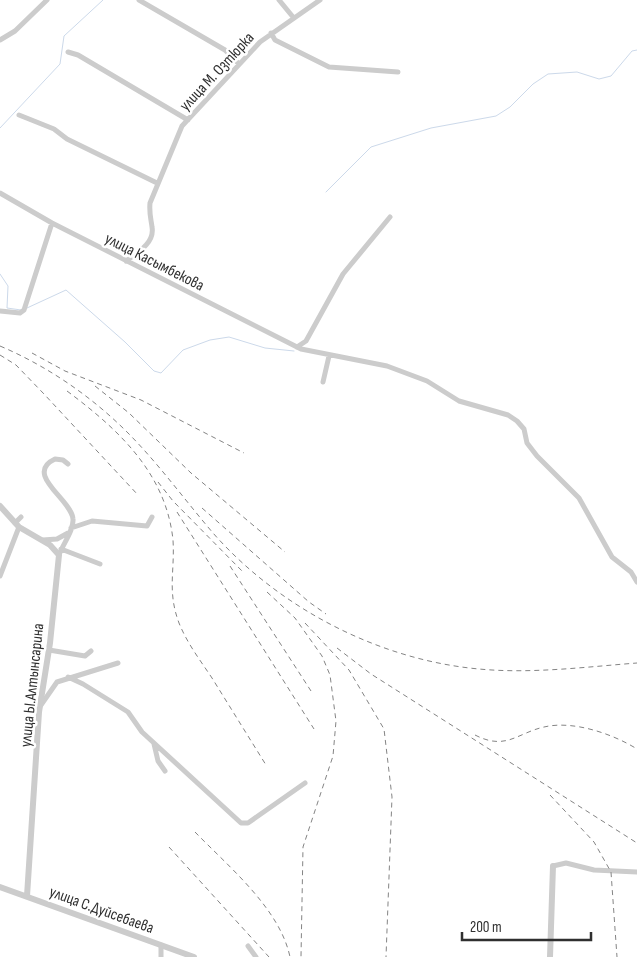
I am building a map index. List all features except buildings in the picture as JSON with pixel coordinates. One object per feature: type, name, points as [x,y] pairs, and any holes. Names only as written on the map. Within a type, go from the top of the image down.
[{"type":"street","points":[[0,40],[15,31],[47,0]]},
{"type":"street","points":[[139,0],[225,50],[239,64]]},
{"type":"street","points":[[279,0],[293,17]]},
{"type":"street","name":"улица М. Озтюрка","points":[[126,261],[144,248],[151,238],[153,230],[149,214],[150,204],[176,135],[260,42],[293,17],[320,0]]},
{"type":"street","points":[[271,33],[275,40],[329,67],[398,72]]},
{"type":"street","points":[[68,52],[78,55],[188,120]]},
{"type":"street","points":[[19,115],[54,130],[66,139],[158,183]]},
{"type":"street","name":"улица Касымбекова","points":[[0,193],[52,223],[299,348],[328,356],[387,366],[427,381],[459,402],[508,414],[524,429],[527,443],[579,498],[612,556],[631,572],[637,582]]},
{"type":"street","points":[[299,348],[306,341],[343,274],[390,217]]},
{"type":"street","points":[[0,312],[20,314],[24,310],[52,223]]},
{"type":"street","points":[[322,382],[328,356]]},
{"type":"street","points":[[60,552],[70,530],[73,520],[72,513],[51,487],[44,472],[47,465],[55,459],[63,460],[68,464]]},
{"type":"street","points":[[0,506],[17,525],[60,552],[100,564]]},
{"type":"street","points":[[0,576],[21,517]]},
{"type":"street","points":[[43,540],[61,538],[70,530],[92,521],[147,526],[152,517]]},
{"type":"street","name":"улица Ы.Алтынсарина","points":[[27,896],[39,712],[49,650],[60,552]]},
{"type":"street","points":[[49,650],[85,656],[91,651]]},
{"type":"street","points":[[39,712],[51,690],[58,682],[68,677],[118,663]]},
{"type":"street","points":[[68,677],[128,712],[142,732],[154,744],[241,823],[248,823],[306,783]]},
{"type":"street","points":[[154,744],[158,761],[165,771]]},
{"type":"street","points":[[550,957],[553,866],[571,864],[594,870],[637,872]]},
{"type":"street","name":"улица С.Дуйсебаева","points":[[0,887],[102,927],[194,957]]},
{"type":"street","points":[[161,945],[161,957]]},
{"type":"street","points":[[248,946],[256,957]]},
{"type":"waterway","points":[[0,128],[60,64],[64,36],[103,0]]},
{"type":"waterway","points":[[326,192],[371,147],[431,128],[496,116],[510,107],[533,84],[548,74],[577,72],[599,79],[611,76],[632,51],[637,50]]},
{"type":"waterway","points":[[0,274],[8,286],[7,308],[21,310]]},
{"type":"waterway","points":[[27,308],[66,290],[125,342],[154,371],[161,373],[183,350],[210,340],[229,337],[265,348],[294,351]]},
{"type":"railway","points":[[0,346],[35,363],[68,383],[99,406],[138,444],[213,533],[239,560],[268,585],[300,607],[333,626],[368,642],[405,654],[442,664],[479,669],[518,671],[637,663]]},
{"type":"railway","points":[[32,353],[65,371],[141,400],[244,453]]},
{"type":"railway","points":[[0,355],[16,365],[138,495]]},
{"type":"railway","points":[[95,386],[129,413],[191,473],[285,552]]},
{"type":"railway","points":[[67,391],[121,437],[150,473],[161,494],[169,516],[173,540],[172,591],[175,612],[179,623],[190,644],[266,765]]},
{"type":"railway","points":[[158,482],[173,501],[244,573]]},
{"type":"railway","points":[[202,508],[309,602],[326,614]]},
{"type":"railway","points":[[177,512],[314,729]]},
{"type":"railway","points":[[230,566],[311,691]]},
{"type":"railway","points":[[267,592],[295,618],[322,656],[330,675],[336,721],[333,756],[303,847],[301,957]]},
{"type":"railway","points":[[305,623],[349,670],[384,729],[392,797],[386,957]]},
{"type":"railway","points":[[337,648],[371,674],[637,843]]},
{"type":"railway","points":[[475,735],[495,741],[503,741],[544,727],[567,725],[605,734],[637,749]]},
{"type":"railway","points":[[550,795],[594,842],[611,872],[617,957]]},
{"type":"railway","points":[[195,832],[237,874],[265,906],[276,922],[290,957]]},
{"type":"railway","points":[[169,847],[269,957]]}]
